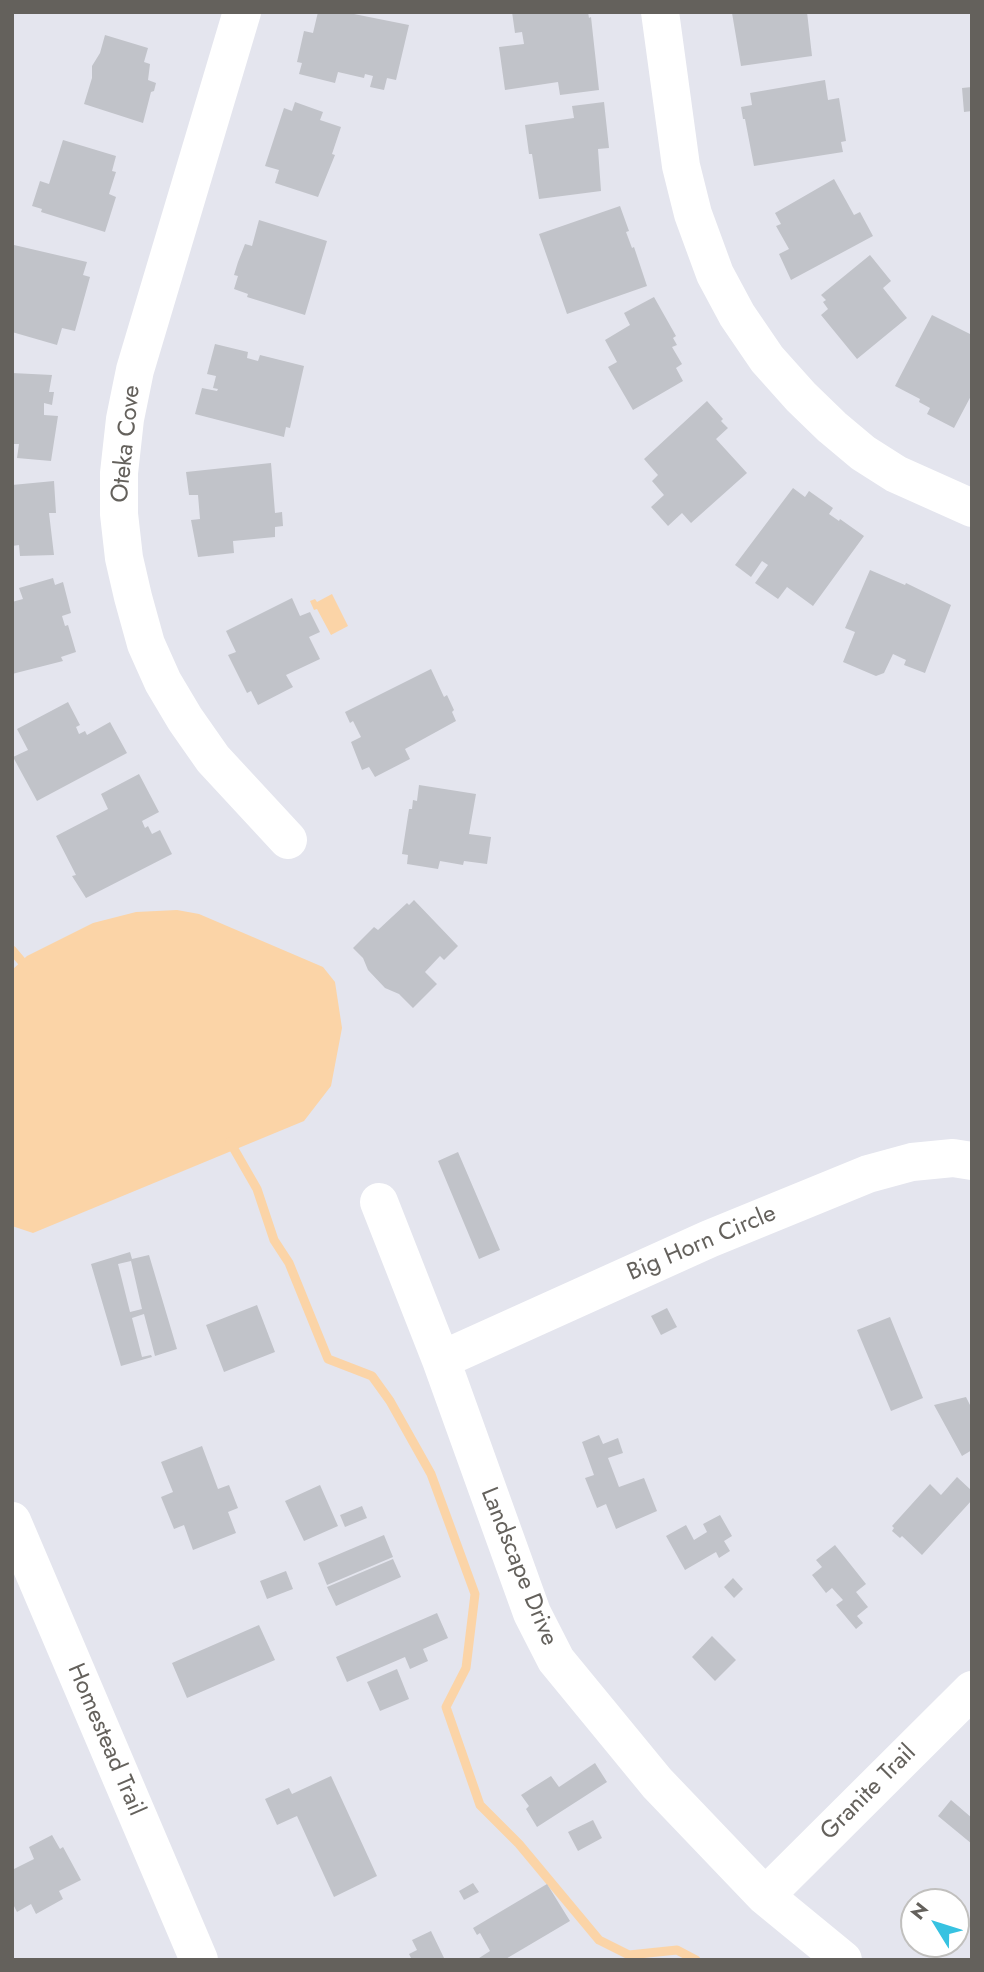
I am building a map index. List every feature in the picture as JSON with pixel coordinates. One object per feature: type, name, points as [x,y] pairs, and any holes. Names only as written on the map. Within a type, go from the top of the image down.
[{"type":"street","name":"Oteka Cove","points":[[242,12],[135,369],[125,419],[119,474],[119,514],[124,558],[133,597],[146,644],[163,682],[213,759],[288,841]]},
{"type":"street","points":[[660,12],[681,166],[693,214],[715,274],[737,315],[767,359],[801,397],[863,453],[896,474],[972,508]]},
{"type":"street","name":"Big Horn Circle","points":[[441,1360],[709,1239],[868,1174],[912,1162],[953,1158],[972,1161]]},
{"type":"street","name":"Landscape Drive","points":[[379,1202],[441,1360],[532,1613],[556,1660],[657,1783],[765,1896],[843,1960]]},
{"type":"street","name":"Homestead Trail","points":[[12,1521],[199,1960]]},
{"type":"street","name":"Granite Trail","points":[[765,1896],[972,1690]]},
{"type":"shaded area","points":[[332,594],[348,626],[331,635],[310,601],[315,599],[317,602]]},
{"type":"shaded area","points":[[177,910],[199,914],[323,967],[335,982],[342,1028],[331,1086],[304,1121],[33,1233],[12,1226],[12,970],[27,956],[93,923],[136,912]]},
{"type":"building","points":[[318,12],[344,12],[409,25],[396,80],[387,78],[384,90],[370,87],[373,76],[365,74],[364,78],[338,72],[335,83],[299,74],[302,63],[297,62],[304,31],[313,33]]},
{"type":"building","points":[[512,12],[588,12],[589,18],[591,17],[599,90],[560,95],[558,82],[505,90],[499,47],[524,44],[522,32],[515,33]]},
{"type":"building","points":[[807,12],[812,56],[741,66],[732,13]]},
{"type":"building","points":[[105,35],[148,48],[144,62],[150,64],[148,80],[156,83],[143,123],[84,104],[92,78],[92,66],[100,53]]},
{"type":"building","points":[[825,80],[828,100],[839,98],[846,141],[841,142],[843,152],[754,166],[741,107],[752,105],[750,93]]},
{"type":"building","points":[[972,87],[972,111],[964,112],[962,88]]},
{"type":"building","points":[[295,102],[323,112],[320,120],[341,127],[332,154],[335,155],[318,197],[275,183],[279,170],[265,166],[284,108],[292,111]]},
{"type":"building","points":[[604,102],[609,148],[598,149],[601,191],[539,199],[525,125],[574,118],[572,106]]},
{"type":"building","points":[[63,140],[116,156],[112,171],[116,172],[109,194],[116,197],[105,232],[41,212],[42,209],[32,206],[40,181],[49,184]]},
{"type":"building","points":[[834,179],[854,215],[860,212],[873,236],[791,280],[779,254],[789,249],[776,226],[781,224],[775,213]]},
{"type":"building","points":[[620,206],[629,231],[626,232],[647,286],[567,314],[539,234]]},
{"type":"building","points":[[259,220],[327,241],[305,315],[247,297],[248,294],[234,289],[238,262],[245,244],[252,246]]},
{"type":"building","points":[[14,245],[87,262],[83,275],[90,277],[75,331],[62,328],[57,345],[12,332]]},
{"type":"building","points":[[870,255],[891,281],[883,288],[907,318],[857,359],[821,315],[828,309],[823,302],[826,300],[821,295]]},
{"type":"building","points":[[654,297],[676,336],[673,338],[677,345],[672,347],[682,364],[676,368],[683,381],[633,410],[608,367],[617,362],[605,340],[630,325],[624,313]]},
{"type":"building","points":[[932,315],[972,335],[972,394],[954,428],[927,414],[930,408],[919,402],[920,399],[895,386]]},
{"type":"building","points":[[215,344],[248,352],[247,358],[258,361],[260,355],[304,366],[290,428],[286,427],[284,437],[195,414],[202,388],[218,389],[213,388],[216,376],[207,374]]},
{"type":"building","points":[[12,373],[52,375],[49,392],[54,392],[52,405],[44,403],[44,415],[58,416],[51,461],[17,458],[19,444],[12,444]]},
{"type":"building","points":[[707,401],[728,428],[716,439],[747,473],[691,523],[682,513],[668,526],[651,507],[664,495],[652,481],[658,475],[644,459]]},
{"type":"building","points":[[271,463],[275,513],[282,512],[283,526],[275,527],[275,537],[233,541],[234,553],[198,557],[191,520],[200,519],[198,495],[189,495],[186,472]]},
{"type":"building","points":[[54,481],[56,513],[49,513],[54,555],[20,556],[19,545],[12,546],[12,485]]},
{"type":"building","points":[[793,488],[805,497],[809,491],[833,508],[829,514],[864,536],[813,606],[787,587],[778,599],[755,583],[768,565],[762,561],[751,577],[735,565]]},
{"type":"building","points":[[870,570],[905,585],[906,583],[951,605],[925,673],[904,665],[906,660],[893,654],[884,673],[876,676],[843,662],[855,632],[845,628]]},
{"type":"building","points":[[53,578],[55,585],[63,582],[71,613],[62,616],[65,626],[68,625],[76,652],[61,657],[63,661],[12,674],[12,602],[23,599],[19,588]]},
{"type":"building","points":[[292,598],[300,616],[310,612],[320,632],[309,637],[320,659],[286,675],[293,687],[258,705],[251,691],[247,693],[228,655],[236,652],[226,631]]},
{"type":"building","points":[[431,669],[444,697],[447,695],[456,721],[405,749],[410,759],[375,777],[369,767],[362,770],[351,742],[361,737],[345,712]]},
{"type":"building","points":[[68,702],[80,725],[76,727],[79,734],[85,731],[87,735],[110,722],[127,753],[37,801],[13,757],[28,750],[17,729]]},
{"type":"building","points":[[139,774],[159,812],[142,821],[152,834],[160,830],[172,854],[86,898],[72,876],[76,875],[56,836],[108,809],[101,794]]},
{"type":"building","points":[[419,785],[476,794],[469,834],[491,837],[487,864],[464,861],[463,865],[440,861],[438,869],[407,864],[408,855],[402,854],[409,809],[412,809],[413,800],[417,801]]},
{"type":"building","points":[[414,900],[458,946],[444,960],[440,956],[425,972],[437,984],[413,1008],[399,994],[385,988],[353,948],[374,927],[378,930],[407,903],[409,905]]},
{"type":"building","points":[[458,1152],[500,1250],[479,1259],[438,1161]]},
{"type":"building","points":[[130,1252],[132,1259],[149,1255],[177,1349],[155,1356],[144,1314],[132,1318],[142,1357],[152,1357],[121,1366],[91,1264]],"holes":[[[131,1261],[142,1309],[130,1312],[118,1264]]]},
{"type":"building","points":[[257,1305],[275,1352],[224,1372],[206,1325]]},
{"type":"building","points":[[667,1308],[677,1327],[661,1335],[651,1316]]},
{"type":"building","points":[[890,1317],[923,1398],[891,1411],[857,1330]]},
{"type":"building","points":[[966,1397],[972,1409],[972,1450],[962,1456],[934,1405]]},
{"type":"building","points":[[599,1435],[603,1444],[618,1438],[623,1453],[608,1458],[619,1487],[644,1478],[657,1511],[616,1529],[606,1504],[597,1508],[585,1478],[594,1475],[582,1442]]},
{"type":"building","points":[[202,1446],[218,1489],[229,1485],[238,1508],[228,1512],[236,1533],[193,1550],[184,1525],[174,1529],[161,1497],[173,1492],[161,1462]]},
{"type":"building","points":[[957,1477],[972,1491],[972,1500],[922,1555],[902,1536],[900,1538],[892,1531],[892,1526],[930,1484],[941,1495]]},
{"type":"building","points":[[320,1485],[338,1526],[304,1541],[285,1501]]},
{"type":"building","points":[[362,1506],[367,1518],[345,1527],[340,1515]]},
{"type":"building","points":[[720,1515],[732,1536],[724,1541],[730,1551],[719,1558],[716,1552],[685,1570],[666,1536],[686,1525],[694,1540],[707,1532],[703,1524]]},
{"type":"building","points":[[384,1535],[393,1557],[327,1585],[318,1563]]},
{"type":"building","points":[[835,1545],[866,1584],[856,1592],[868,1607],[857,1616],[863,1623],[856,1629],[836,1605],[843,1600],[832,1588],[826,1593],[812,1575],[822,1567],[816,1560]]},
{"type":"building","points":[[393,1559],[401,1577],[336,1606],[327,1587]]},
{"type":"building","points":[[286,1571],[293,1589],[267,1599],[260,1581]]},
{"type":"building","points":[[733,1578],[743,1589],[734,1598],[724,1587]]},
{"type":"building","points":[[437,1613],[448,1638],[423,1649],[428,1661],[410,1669],[405,1657],[347,1682],[336,1657]]},
{"type":"building","points":[[259,1625],[275,1660],[187,1698],[172,1663]]},
{"type":"building","points":[[712,1636],[736,1660],[715,1681],[692,1657]]},
{"type":"building","points":[[397,1669],[409,1699],[380,1711],[367,1682]]},
{"type":"building","points":[[595,1763],[607,1782],[537,1827],[526,1809],[529,1806],[521,1795],[551,1776],[559,1787]]},
{"type":"building","points":[[331,1776],[377,1876],[334,1897],[297,1816],[277,1825],[265,1799],[289,1788],[292,1794]]},
{"type":"building","points":[[951,1800],[972,1818],[972,1844],[938,1816]]},
{"type":"building","points":[[593,1820],[602,1838],[578,1851],[568,1832]]},
{"type":"building","points":[[52,1835],[60,1849],[63,1847],[81,1880],[59,1891],[63,1899],[36,1914],[31,1904],[17,1912],[12,1902],[12,1870],[34,1859],[29,1847]]},
{"type":"building","points":[[473,1883],[479,1892],[464,1900],[459,1891]]},
{"type":"building","points":[[547,1884],[570,1921],[504,1960],[476,1960],[490,1951],[480,1933],[477,1935],[473,1928]]},
{"type":"building","points":[[431,1931],[445,1960],[412,1960],[409,1954],[417,1950],[412,1940]]},
{"type":"waterway","points":[[12,950],[29,970]]},
{"type":"waterway","points":[[230,1142],[257,1189],[274,1240],[289,1263],[328,1359],[372,1376],[390,1401],[431,1474],[475,1594],[466,1668],[446,1707],[480,1805],[519,1844],[599,1940],[629,1955],[677,1950],[696,1960]]}]
